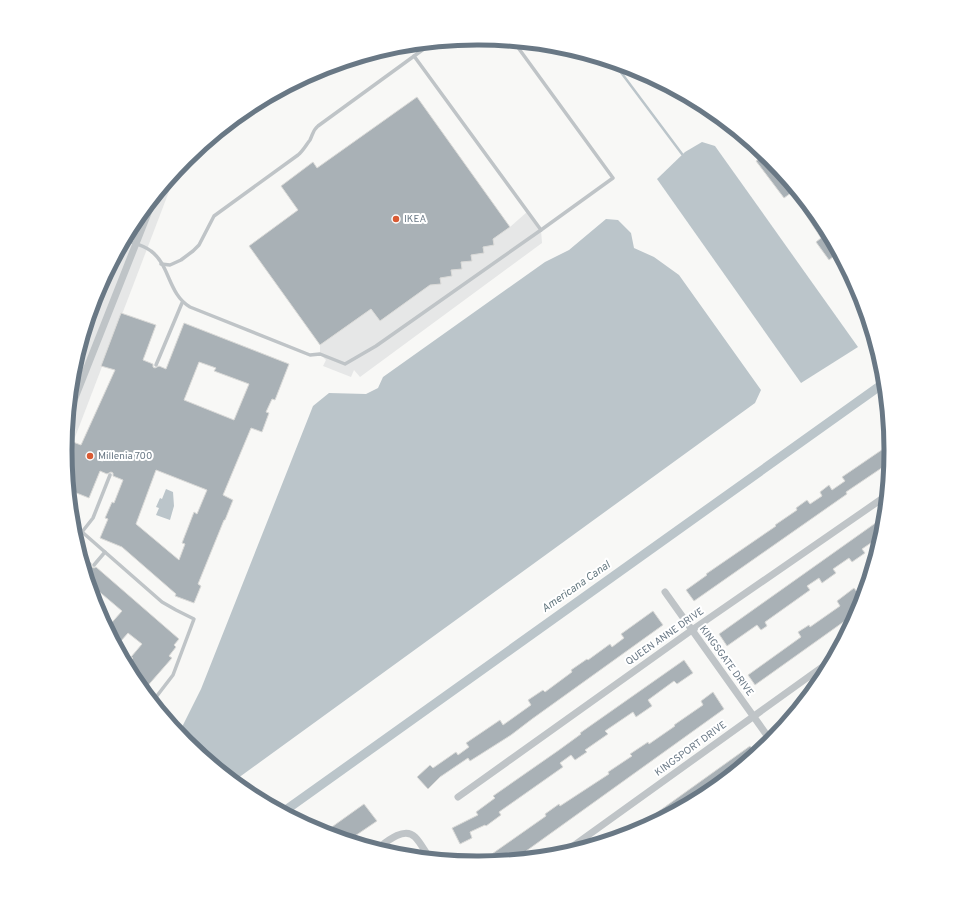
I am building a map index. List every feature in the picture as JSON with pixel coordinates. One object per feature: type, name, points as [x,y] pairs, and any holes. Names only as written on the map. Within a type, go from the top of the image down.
[{"type":"street","points":[[77,395],[146,217]]},
{"type":"street","name":"QUEEN ANNE DRIVE","points":[[458,797],[692,630],[880,500]]},
{"type":"street","name":"KINGSGATE DRIVE","points":[[664,592],[767,735]]},
{"type":"street","name":"KINGSPORT DRIVE","points":[[577,843],[819,670]]},
{"type":"street","points":[[383,844],[394,837],[406,833],[415,836],[427,853]]},
{"type":"lane","points":[[131,242],[150,250],[158,257],[182,303],[310,355],[320,354],[345,364],[376,346],[613,178],[518,47]]},
{"type":"lane","points":[[161,264],[170,264],[181,260],[193,251],[199,245],[214,216],[298,155],[311,137],[314,130],[424,48]]},
{"type":"lane","points":[[414,56],[541,230]]},
{"type":"lane","points":[[156,365],[182,303]]},
{"type":"lane","points":[[110,475],[93,518],[82,532],[162,602],[194,619],[173,675],[156,697]]},
{"type":"lane","points":[[94,565],[105,552]]},
{"type":"shaded area","points":[[702,142],[715,146],[858,347],[801,383],[657,179],[685,152]]},
{"type":"shaded area","points":[[172,185],[72,443],[73,424],[80,371],[86,346],[103,295],[114,271],[141,225]]},
{"type":"shaded area","points":[[527,212],[541,230],[542,243],[360,377],[354,370],[351,377],[323,366],[326,360],[320,354],[320,345],[371,309],[380,321],[430,285],[441,284],[440,278],[451,270],[462,269],[461,262],[472,261],[471,255],[483,247],[494,245],[493,239]]},
{"type":"shaded area","points":[[606,219],[618,220],[631,233],[634,248],[654,257],[679,275],[761,390],[755,403],[239,778],[211,755],[182,727],[201,689],[313,406],[329,393],[366,394],[378,388],[383,377],[545,262],[569,250]]},
{"type":"shaded area","points":[[166,489],[173,492],[174,506],[170,520],[156,515],[159,508],[156,507],[160,498],[162,499]]},
{"type":"building","name":"IKEA","points":[[417,97],[510,227],[493,239],[494,245],[483,247],[484,253],[471,255],[472,261],[461,262],[462,269],[451,270],[452,276],[440,278],[441,284],[430,285],[380,321],[371,309],[320,345],[249,246],[298,210],[281,186],[313,162],[317,168]]},
{"type":"building","points":[[759,159],[765,164],[791,193],[784,198],[756,161]]},
{"type":"building","points":[[795,198],[815,225],[834,256],[829,260],[816,242],[821,238]]},
{"type":"building","name":"Millenia 700","points":[[121,313],[156,325],[143,360],[153,364],[153,367],[155,368],[159,366],[166,369],[184,323],[289,364],[275,400],[272,399],[266,412],[269,413],[262,432],[251,428],[223,495],[233,500],[198,584],[201,586],[194,603],[175,596],[176,594],[122,547],[100,538],[108,519],[105,518],[112,502],[114,503],[123,480],[113,476],[113,473],[111,472],[107,474],[100,471],[89,498],[75,492],[72,444],[73,442],[81,445],[115,370],[101,366]],"holes":[[[199,362],[216,368],[214,371],[249,384],[234,420],[184,400]],[[156,470],[207,490],[197,514],[194,512],[182,543],[185,544],[179,560],[136,524]]]},
{"type":"building","points":[[884,448],[883,467],[694,601],[686,590],[707,575],[706,574],[776,526],[775,525],[797,510],[796,508],[807,500],[810,504],[822,496],[820,492],[829,485],[832,490],[845,481],[842,477]]},
{"type":"building","points":[[877,522],[873,541],[862,549],[865,553],[852,562],[849,558],[833,569],[836,573],[822,583],[819,578],[807,586],[810,590],[765,622],[767,626],[761,630],[757,625],[727,646],[719,634]]},
{"type":"building","points":[[88,560],[91,563],[92,567],[96,567],[179,639],[174,645],[176,647],[169,656],[172,658],[148,686],[131,660],[133,658],[131,657],[142,644],[128,633],[121,641],[111,623],[122,611],[97,590]]},
{"type":"building","points":[[854,588],[857,592],[858,591],[847,620],[755,685],[748,675],[801,637],[798,632],[809,625],[810,627],[840,606],[837,601]]},
{"type":"building","points":[[653,611],[663,625],[511,735],[470,761],[468,758],[440,777],[428,789],[417,777],[430,765],[433,768],[456,752],[458,755],[469,747],[466,743],[500,720],[503,725],[531,705],[528,700],[543,690],[545,692],[572,672],[571,670],[610,644],[612,647],[624,638],[621,634]]},
{"type":"building","points":[[684,660],[693,673],[677,684],[674,681],[648,700],[652,706],[636,717],[633,712],[605,731],[608,734],[585,750],[587,752],[575,760],[571,755],[560,763],[563,767],[499,812],[501,815],[486,826],[485,825],[470,832],[472,838],[460,844],[452,828],[478,815],[476,812],[495,798],[493,796]]},
{"type":"building","points":[[713,692],[724,709],[522,854],[490,856],[546,816],[545,814],[559,804],[560,806],[609,774],[608,772],[632,756],[630,754],[648,742],[649,744],[675,726],[674,725],[703,705],[701,701]]},
{"type":"building","points":[[750,746],[752,749],[725,772],[703,788],[681,802],[651,817]]},
{"type":"building","points":[[364,804],[377,821],[355,836],[331,828]]},
{"type":"waterway","points":[[620,71],[682,154]]},
{"type":"waterway","name":"Americana Canal","points":[[288,808],[878,387]]},
{"type":"place","name":"IKEA","points":[[396,219]]},
{"type":"place","name":"Millenia 700","points":[[90,456]]}]
